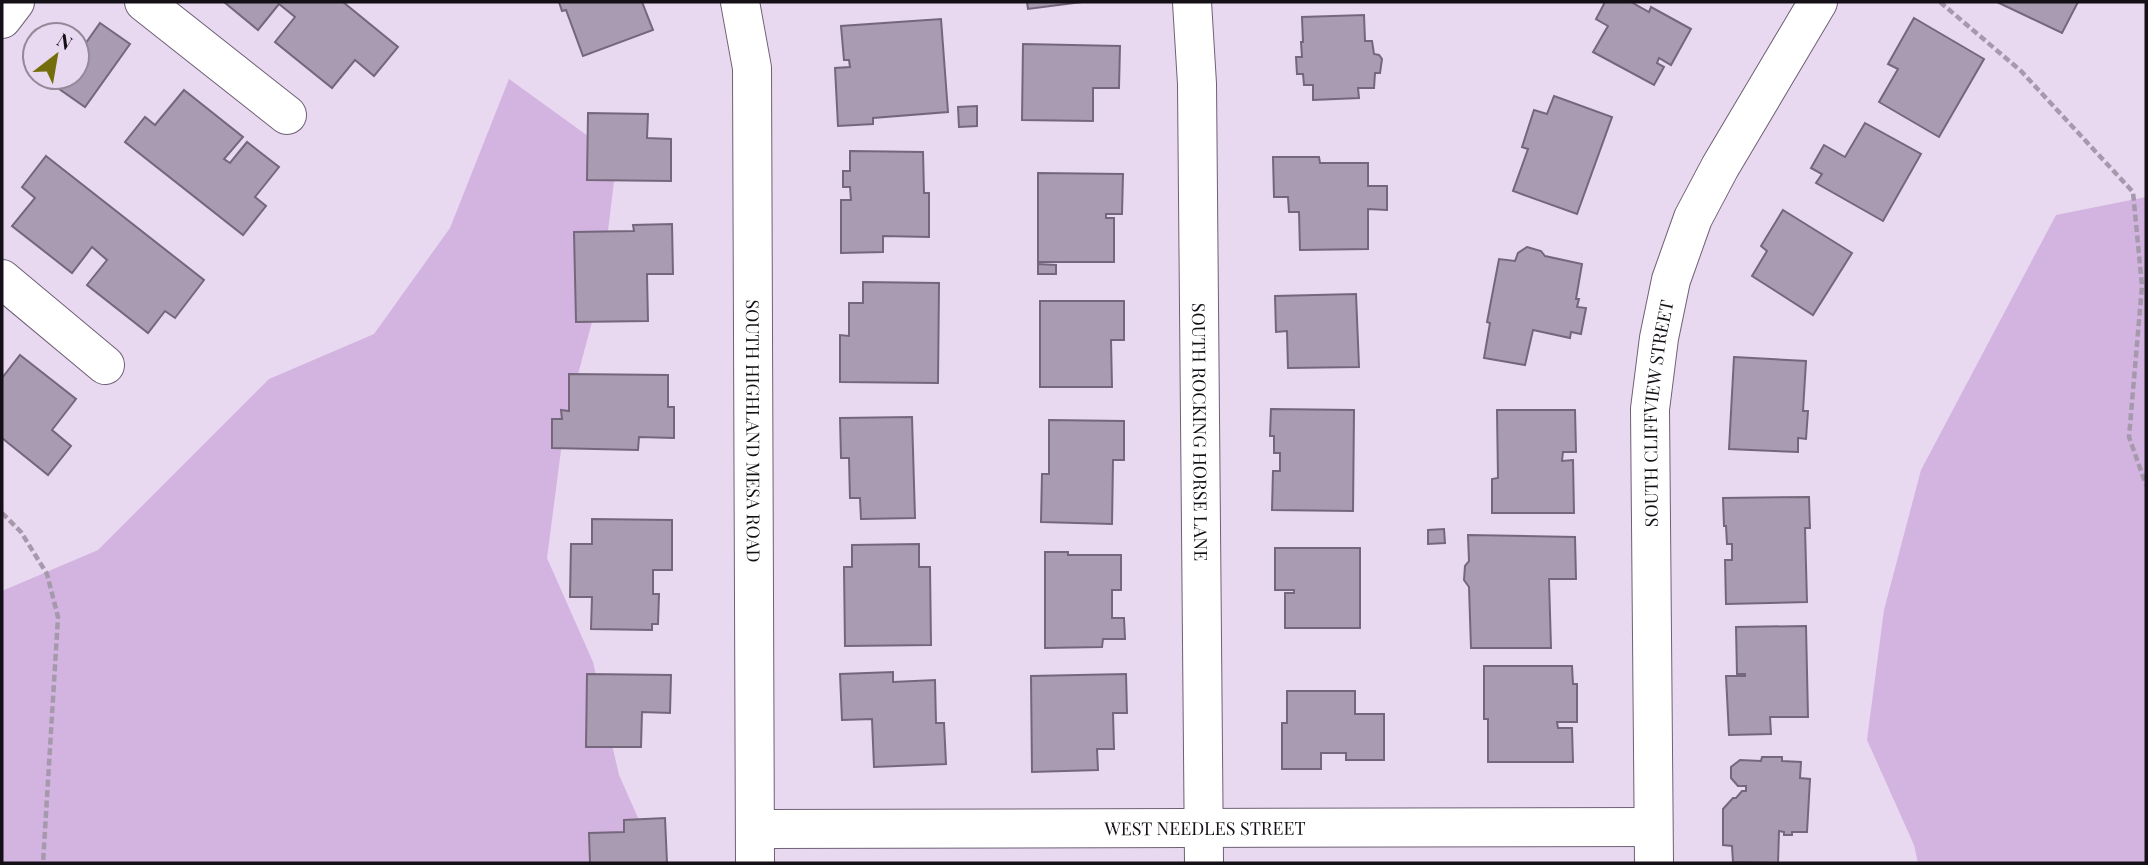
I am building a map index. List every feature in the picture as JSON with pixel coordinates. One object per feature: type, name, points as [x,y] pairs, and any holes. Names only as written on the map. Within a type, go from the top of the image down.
[{"type":"street","points":[[2,19],[16,2]]},
{"type":"street","points":[[144,2],[287,115]]},
{"type":"street","name":"SOUTH HIGHLAND MESA ROAD","points":[[740,2],[752,68],[755,846]]},
{"type":"street","name":"SOUTH ROCKING HORSE LANE","points":[[1192,2],[1197,84],[1204,846]]},
{"type":"street","name":"SOUTH CLIFFVIEW STREET","points":[[1653,845],[1650,409],[1661,326],[1671,280],[1693,218],[1720,167],[1818,2]]},
{"type":"street","points":[[2,279],[105,365]]},
{"type":"street","name":"WEST NEEDLES STREET","points":[[755,846],[1653,845]]},
{"type":"path","points":[[1940,2],[2021,71],[2133,192],[2142,286],[2129,437],[2146,485]]},
{"type":"path","points":[[2,513],[21,532],[47,574],[58,617],[43,863]]},
{"type":"shaded area","points":[[509,79],[617,157],[601,288],[564,427],[547,558],[593,662],[619,775],[658,863],[2,863],[2,591],[98,550],[269,379],[374,334],[450,228]]},
{"type":"shaded area","points":[[2146,197],[2146,863],[1918,863],[1914,845],[1867,740],[1884,610],[1921,470],[2056,215]]},
{"type":"building","points":[[224,2],[343,2],[398,47],[374,76],[355,60],[332,88],[275,42],[295,17],[279,4],[258,30]]},
{"type":"building","points":[[559,2],[642,2],[653,30],[583,56],[566,10],[562,11]]},
{"type":"building","points":[[1027,2],[1082,2],[1028,9]]},
{"type":"building","points":[[1605,2],[1631,2],[1649,12],[1651,7],[1691,29],[1671,65],[1659,58],[1657,63],[1664,67],[1654,85],[1593,52],[1608,26],[1596,19]]},
{"type":"building","points":[[1997,2],[2078,2],[2062,33]]},
{"type":"building","points":[[1364,15],[1365,41],[1372,41],[1374,54],[1382,59],[1380,73],[1375,73],[1374,88],[1358,88],[1359,98],[1313,100],[1313,85],[1304,85],[1303,74],[1297,74],[1296,57],[1302,57],[1302,17]]},
{"type":"building","points":[[1914,18],[1984,59],[1939,137],[1879,102],[1898,69],[1888,64]]},
{"type":"building","points":[[941,19],[948,112],[873,118],[873,124],[838,126],[835,68],[850,67],[849,60],[844,60],[841,26]]},
{"type":"building","points":[[100,23],[130,44],[85,107],[62,91],[91,91],[91,36]]},
{"type":"building","points":[[1023,44],[1120,46],[1119,88],[1093,88],[1093,121],[1022,120]]},
{"type":"building","points":[[184,90],[243,137],[224,159],[230,163],[247,142],[279,167],[255,197],[266,206],[243,235],[125,142],[145,117],[155,125]]},
{"type":"building","points":[[1554,96],[1612,117],[1577,214],[1513,191],[1528,149],[1522,147],[1534,110],[1547,114]]},
{"type":"building","points":[[977,106],[977,126],[959,127],[958,107]]},
{"type":"building","points":[[588,113],[648,114],[647,138],[671,139],[671,181],[587,180]]},
{"type":"building","points":[[1865,123],[1921,154],[1883,221],[1816,183],[1822,174],[1811,168],[1824,145],[1845,157]]},
{"type":"building","points":[[850,151],[923,152],[924,193],[929,193],[929,237],[883,236],[883,252],[841,253],[841,200],[851,200],[850,187],[843,187],[843,171],[850,171]]},
{"type":"building","points":[[46,156],[204,280],[175,318],[165,311],[148,333],[87,285],[107,260],[92,247],[72,273],[12,226],[35,198],[22,187]]},
{"type":"building","points":[[1273,157],[1319,157],[1320,163],[1368,163],[1368,186],[1387,186],[1387,210],[1368,209],[1368,249],[1300,250],[1299,212],[1289,212],[1288,197],[1274,197]]},
{"type":"building","points":[[1038,173],[1123,174],[1122,214],[1106,214],[1106,218],[1114,218],[1114,262],[1038,262]]},
{"type":"building","points":[[1783,210],[1852,253],[1813,315],[1752,276],[1767,251],[1761,246]]},
{"type":"building","points":[[672,224],[673,274],[647,274],[648,321],[576,322],[574,232],[634,231],[633,225]]},
{"type":"building","points":[[1527,247],[1541,251],[1545,256],[1582,264],[1576,299],[1579,299],[1577,307],[1586,308],[1581,334],[1571,332],[1570,338],[1533,330],[1525,365],[1484,358],[1490,323],[1487,322],[1499,259],[1515,261],[1518,253]]},
{"type":"building","points":[[1038,264],[1056,265],[1056,274],[1038,274]]},
{"type":"building","points":[[863,282],[939,283],[938,383],[840,382],[840,335],[849,336],[849,303],[863,303]]},
{"type":"building","points":[[1356,294],[1359,367],[1288,368],[1287,331],[1276,332],[1275,296]]},
{"type":"building","points":[[1040,301],[1124,301],[1124,340],[1111,340],[1112,387],[1040,387]]},
{"type":"building","points":[[20,355],[76,399],[52,430],[71,446],[48,475],[2,438],[2,378]]},
{"type":"building","points":[[1734,357],[1806,361],[1803,411],[1808,411],[1806,439],[1798,438],[1798,452],[1729,449]]},
{"type":"building","points":[[569,374],[668,375],[668,407],[674,407],[674,438],[639,437],[638,450],[552,448],[552,419],[562,419],[561,410],[569,411]]},
{"type":"building","points":[[1271,409],[1354,410],[1353,511],[1272,510],[1273,471],[1280,471],[1280,453],[1274,453],[1274,436],[1270,436]]},
{"type":"building","points":[[1497,410],[1575,410],[1576,452],[1563,452],[1562,461],[1573,460],[1574,513],[1492,513],[1492,479],[1498,478]]},
{"type":"building","points":[[912,417],[915,518],[861,519],[860,498],[850,498],[849,458],[841,458],[840,418]]},
{"type":"building","points":[[1049,420],[1124,421],[1124,460],[1113,460],[1112,524],[1041,522],[1042,474],[1049,474]]},
{"type":"building","points":[[1809,497],[1810,528],[1805,528],[1807,602],[1726,604],[1725,560],[1732,560],[1732,544],[1727,544],[1723,498]]},
{"type":"building","points":[[592,519],[672,520],[672,570],[653,570],[653,594],[659,594],[658,624],[652,624],[652,630],[591,629],[592,597],[570,597],[571,544],[592,544]]},
{"type":"building","points":[[1444,529],[1445,543],[1428,544],[1428,530]]},
{"type":"building","points":[[1468,535],[1575,537],[1576,579],[1549,579],[1551,648],[1471,648],[1469,587],[1464,580],[1465,566],[1469,561]]},
{"type":"building","points":[[919,544],[919,567],[930,567],[931,645],[845,646],[844,567],[852,567],[852,545]]},
{"type":"building","points":[[1275,548],[1360,548],[1360,628],[1285,628],[1285,593],[1294,593],[1294,590],[1275,590]]},
{"type":"building","points":[[1045,552],[1121,555],[1121,590],[1112,590],[1112,618],[1124,618],[1125,639],[1103,639],[1102,647],[1045,648]]},
{"type":"building","points":[[1806,626],[1808,717],[1770,717],[1771,734],[1729,735],[1726,676],[1745,676],[1737,674],[1736,627]]},
{"type":"building","points":[[1484,666],[1572,666],[1573,684],[1577,684],[1577,722],[1557,722],[1558,728],[1572,728],[1573,762],[1488,762],[1488,719],[1484,719]]},
{"type":"building","points":[[893,672],[893,682],[935,680],[936,723],[944,723],[946,764],[874,767],[872,719],[842,720],[840,674]]},
{"type":"building","points":[[587,674],[671,675],[670,713],[642,712],[641,747],[586,747]]},
{"type":"building","points":[[1126,674],[1127,713],[1113,713],[1114,749],[1097,749],[1098,770],[1032,772],[1031,676]]},
{"type":"building","points":[[1287,691],[1355,691],[1355,714],[1384,714],[1384,760],[1346,760],[1346,753],[1321,753],[1321,769],[1282,769],[1282,723],[1287,723]]},
{"type":"building","points":[[1762,757],[1782,757],[1782,761],[1801,762],[1800,778],[1810,779],[1807,832],[1784,835],[1784,832],[1779,831],[1778,863],[1733,862],[1732,846],[1723,845],[1723,809],[1733,798],[1746,791],[1746,786],[1738,786],[1731,778],[1731,767],[1740,760],[1761,761]]},
{"type":"building","points":[[665,818],[667,863],[590,863],[589,833],[624,832],[624,820]]}]
